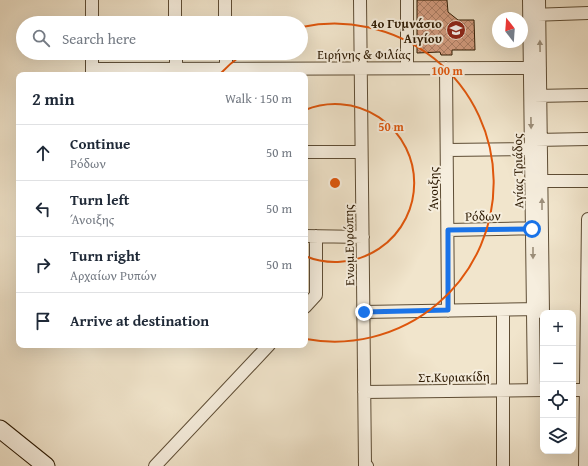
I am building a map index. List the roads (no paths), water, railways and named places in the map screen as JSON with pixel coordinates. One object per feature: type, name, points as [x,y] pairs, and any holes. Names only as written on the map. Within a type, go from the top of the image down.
[{"type":"street","points":[[92,0],[92,16]]},
{"type":"street","points":[[175,0],[175,16]]},
{"type":"street","points":[[225,0],[225,16]]},
{"type":"street","name":"Ενωμ.Ευρώπης","points":[[360,0],[366,465]]},
{"type":"street","points":[[407,0],[407,68]]},
{"type":"street","name":"Αγίας Τριάδος","points":[[529,0],[534,14],[536,96],[537,228],[540,311],[538,390]]},
{"type":"street","name":"Αγίας Τριάδος","points":[[534,14],[539,0]]},
{"type":"street","points":[[534,14],[588,14]]},
{"type":"street","points":[[92,60],[92,72]]},
{"type":"street","points":[[176,60],[176,72]]},
{"type":"street","points":[[226,60],[226,69]]},
{"type":"street","name":"Άνοιξης","points":[[446,68],[448,310]]},
{"type":"street","name":"Ειρήνης & Φιλίας","points":[[92,72],[176,72],[226,69],[535,68]]},
{"type":"street","points":[[536,96],[588,95]]},
{"type":"street","points":[[447,150],[588,139]]},
{"type":"street","points":[[308,152],[362,152]]},
{"type":"street","points":[[537,181],[588,181]]},
{"type":"street","points":[[585,466],[588,219]]},
{"type":"street","name":"Ρόδων","points":[[448,230],[537,228]]},
{"type":"street","points":[[308,304],[316,295],[311,236],[362,237]]},
{"type":"street","points":[[364,312],[448,310],[540,311]]},
{"type":"street","points":[[503,310],[503,466]]},
{"type":"street","points":[[155,466],[266,348]]},
{"type":"street","name":"Στ.Κυριακίδη","points":[[364,392],[538,390]]},
{"type":"street","points":[[576,390],[586,390]]},
{"type":"street","points":[[0,429],[46,466]]},
{"type":"place","name":"4ο Γυμνάσιο Αιγίου","points":[[456,30]]}]
